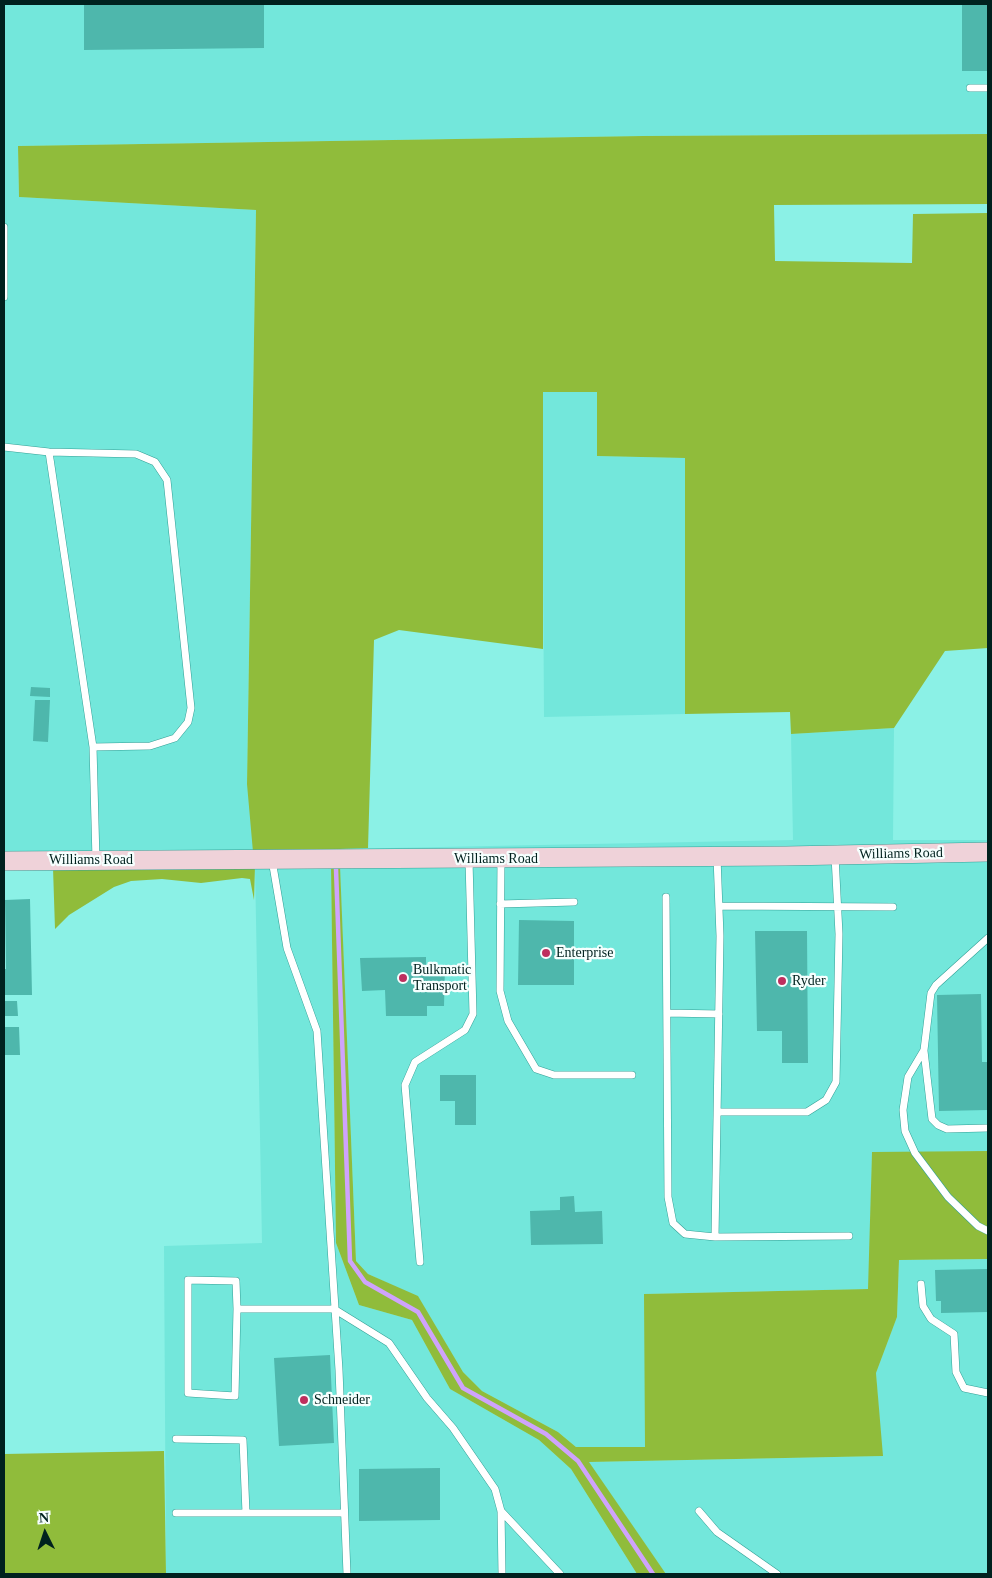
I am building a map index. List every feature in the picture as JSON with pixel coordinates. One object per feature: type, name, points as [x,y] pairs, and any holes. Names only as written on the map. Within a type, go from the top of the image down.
[{"type":"main road","name":"Williams Road","points":[[4,861],[717,857],[988,852]]},
{"type":"lane","points":[[970,88],[988,88]]},
{"type":"lane","points":[[4,227],[4,297]]},
{"type":"lane","points":[[4,446],[49,452],[136,454],[155,462],[167,480],[191,708],[188,722],[175,738],[150,746],[93,747]]},
{"type":"lane","points":[[49,452],[93,747],[96,860]]},
{"type":"lane","points":[[718,1112],[806,1112],[826,1100],[836,1082],[838,934],[835,855]]},
{"type":"lane","points":[[715,1237],[719,1014],[717,857]]},
{"type":"lane","points":[[501,858],[500,991],[508,1021],[536,1069],[554,1075],[632,1075]]},
{"type":"lane","points":[[420,1262],[405,1085],[415,1062],[465,1030],[473,1014],[469,859]]},
{"type":"lane","points":[[272,860],[288,948],[317,1031],[334,1309],[347,1574]]},
{"type":"lane","points":[[666,897],[668,1197],[673,1223],[685,1234],[715,1237],[849,1236]]},
{"type":"lane","points":[[500,904],[574,902]]},
{"type":"lane","points":[[719,906],[893,907]]},
{"type":"lane","points":[[988,938],[936,985],[932,993],[924,1050],[932,1119],[947,1129],[988,1128]]},
{"type":"lane","points":[[667,1013],[719,1014]]},
{"type":"lane","points":[[924,1050],[908,1078],[903,1110],[905,1131],[915,1153],[948,1197],[978,1226],[988,1231]]},
{"type":"lane","points":[[188,1280],[236,1281],[237,1309],[235,1396],[188,1393],[188,1280]]},
{"type":"lane","points":[[921,1284],[923,1306],[931,1319],[954,1334],[956,1372],[964,1388],[988,1393]]},
{"type":"lane","points":[[237,1309],[334,1309],[389,1343],[427,1398],[472,1454],[495,1489],[501,1511],[502,1574]]},
{"type":"lane","points":[[176,1439],[243,1440],[246,1513]]},
{"type":"lane","points":[[501,1511],[560,1574]]},
{"type":"lane","points":[[699,1511],[717,1532],[777,1574]]},
{"type":"lane","points":[[176,1513],[344,1513]]},
{"type":"shaded area","points":[[4,4],[988,4],[988,134],[643,136],[18,146],[19,197],[256,210],[247,784],[331,866],[336,1243],[359,1305],[412,1320],[450,1389],[539,1440],[571,1469],[637,1574],[166,1574],[164,1246],[262,1243],[255,866],[4,869]]},
{"type":"shaded area","points":[[542,392],[597,392],[597,456],[685,458],[685,714],[544,717]]},
{"type":"shaded area","points":[[894,728],[893,840],[988,840],[988,1151],[872,1153],[869,1289],[645,1294],[645,1447],[576,1447],[558,1432],[482,1391],[463,1372],[418,1297],[368,1274],[356,1261],[339,849],[793,840],[791,734]]},
{"type":"shaded area","points":[[988,1259],[988,1574],[666,1574],[588,1462],[882,1456],[876,1373],[897,1317],[899,1260]]},
{"type":"green space","points":[[988,134],[988,204],[774,205],[775,261],[912,263],[913,214],[988,213],[988,648],[945,651],[894,728],[791,734],[790,712],[685,714],[685,458],[597,456],[597,392],[543,392],[543,649],[399,630],[374,640],[368,848],[253,852],[247,784],[256,210],[19,197],[18,146],[643,136]]},
{"type":"green space","points":[[255,866],[254,900],[250,879],[242,878],[201,883],[162,879],[131,881],[114,887],[69,915],[55,929],[53,868]]},
{"type":"green space","points":[[331,866],[340,866],[356,1261],[368,1274],[418,1296],[463,1372],[482,1391],[558,1432],[576,1447],[645,1447],[644,1294],[868,1289],[872,1152],[988,1151],[988,1259],[899,1260],[897,1317],[876,1373],[883,1456],[589,1462],[666,1574],[637,1574],[571,1469],[539,1440],[450,1389],[412,1320],[359,1305],[336,1243]]},
{"type":"green space","points":[[164,1451],[166,1574],[4,1574],[4,1454]]},
{"type":"building","points":[[84,4],[264,4],[264,48],[84,50]]},
{"type":"building","points":[[962,4],[988,4],[988,71],[962,71]]},
{"type":"building","points":[[31,687],[50,688],[50,697],[30,696]]},
{"type":"building","points":[[35,700],[50,700],[48,742],[33,741]]},
{"type":"building","points":[[30,899],[32,995],[4,995],[4,969],[6,969],[5,900]]},
{"type":"building","name":"Enterprise","points":[[519,920],[574,921],[574,985],[518,985]]},
{"type":"building","name":"Ryder","points":[[755,931],[807,931],[808,1063],[782,1063],[782,1031],[757,1031]]},
{"type":"building","name":"Bulkmatic Transport","points":[[426,957],[426,966],[445,966],[444,1006],[427,1006],[427,1016],[386,1016],[385,990],[362,991],[360,958]]},
{"type":"building","points":[[981,994],[982,1062],[988,1062],[988,1110],[939,1111],[937,995]]},
{"type":"building","points":[[4,1001],[17,1001],[18,1016],[4,1016]]},
{"type":"building","points":[[4,1027],[19,1027],[20,1055],[4,1055]]},
{"type":"building","points":[[440,1075],[476,1075],[476,1125],[455,1125],[455,1101],[440,1101]]},
{"type":"building","points":[[574,1196],[575,1212],[602,1211],[603,1244],[531,1245],[530,1211],[560,1210],[560,1197]]},
{"type":"building","points":[[988,1269],[988,1312],[941,1313],[941,1301],[936,1301],[935,1270]]},
{"type":"building","name":"Schneider","points":[[330,1355],[334,1443],[279,1446],[274,1358]]},
{"type":"building","points":[[440,1468],[440,1520],[359,1521],[359,1469]]},
{"type":"waterway","points":[[336,869],[350,1261],[365,1282],[418,1312],[463,1388],[546,1434],[578,1461],[653,1574]]},
{"type":"place","name":"Enterprise","points":[[546,953]]},
{"type":"place","name":"Bulkmatic Transport","points":[[403,978]]},
{"type":"place","name":"Ryder","points":[[782,981]]},
{"type":"place","name":"Schneider","points":[[304,1400]]}]
